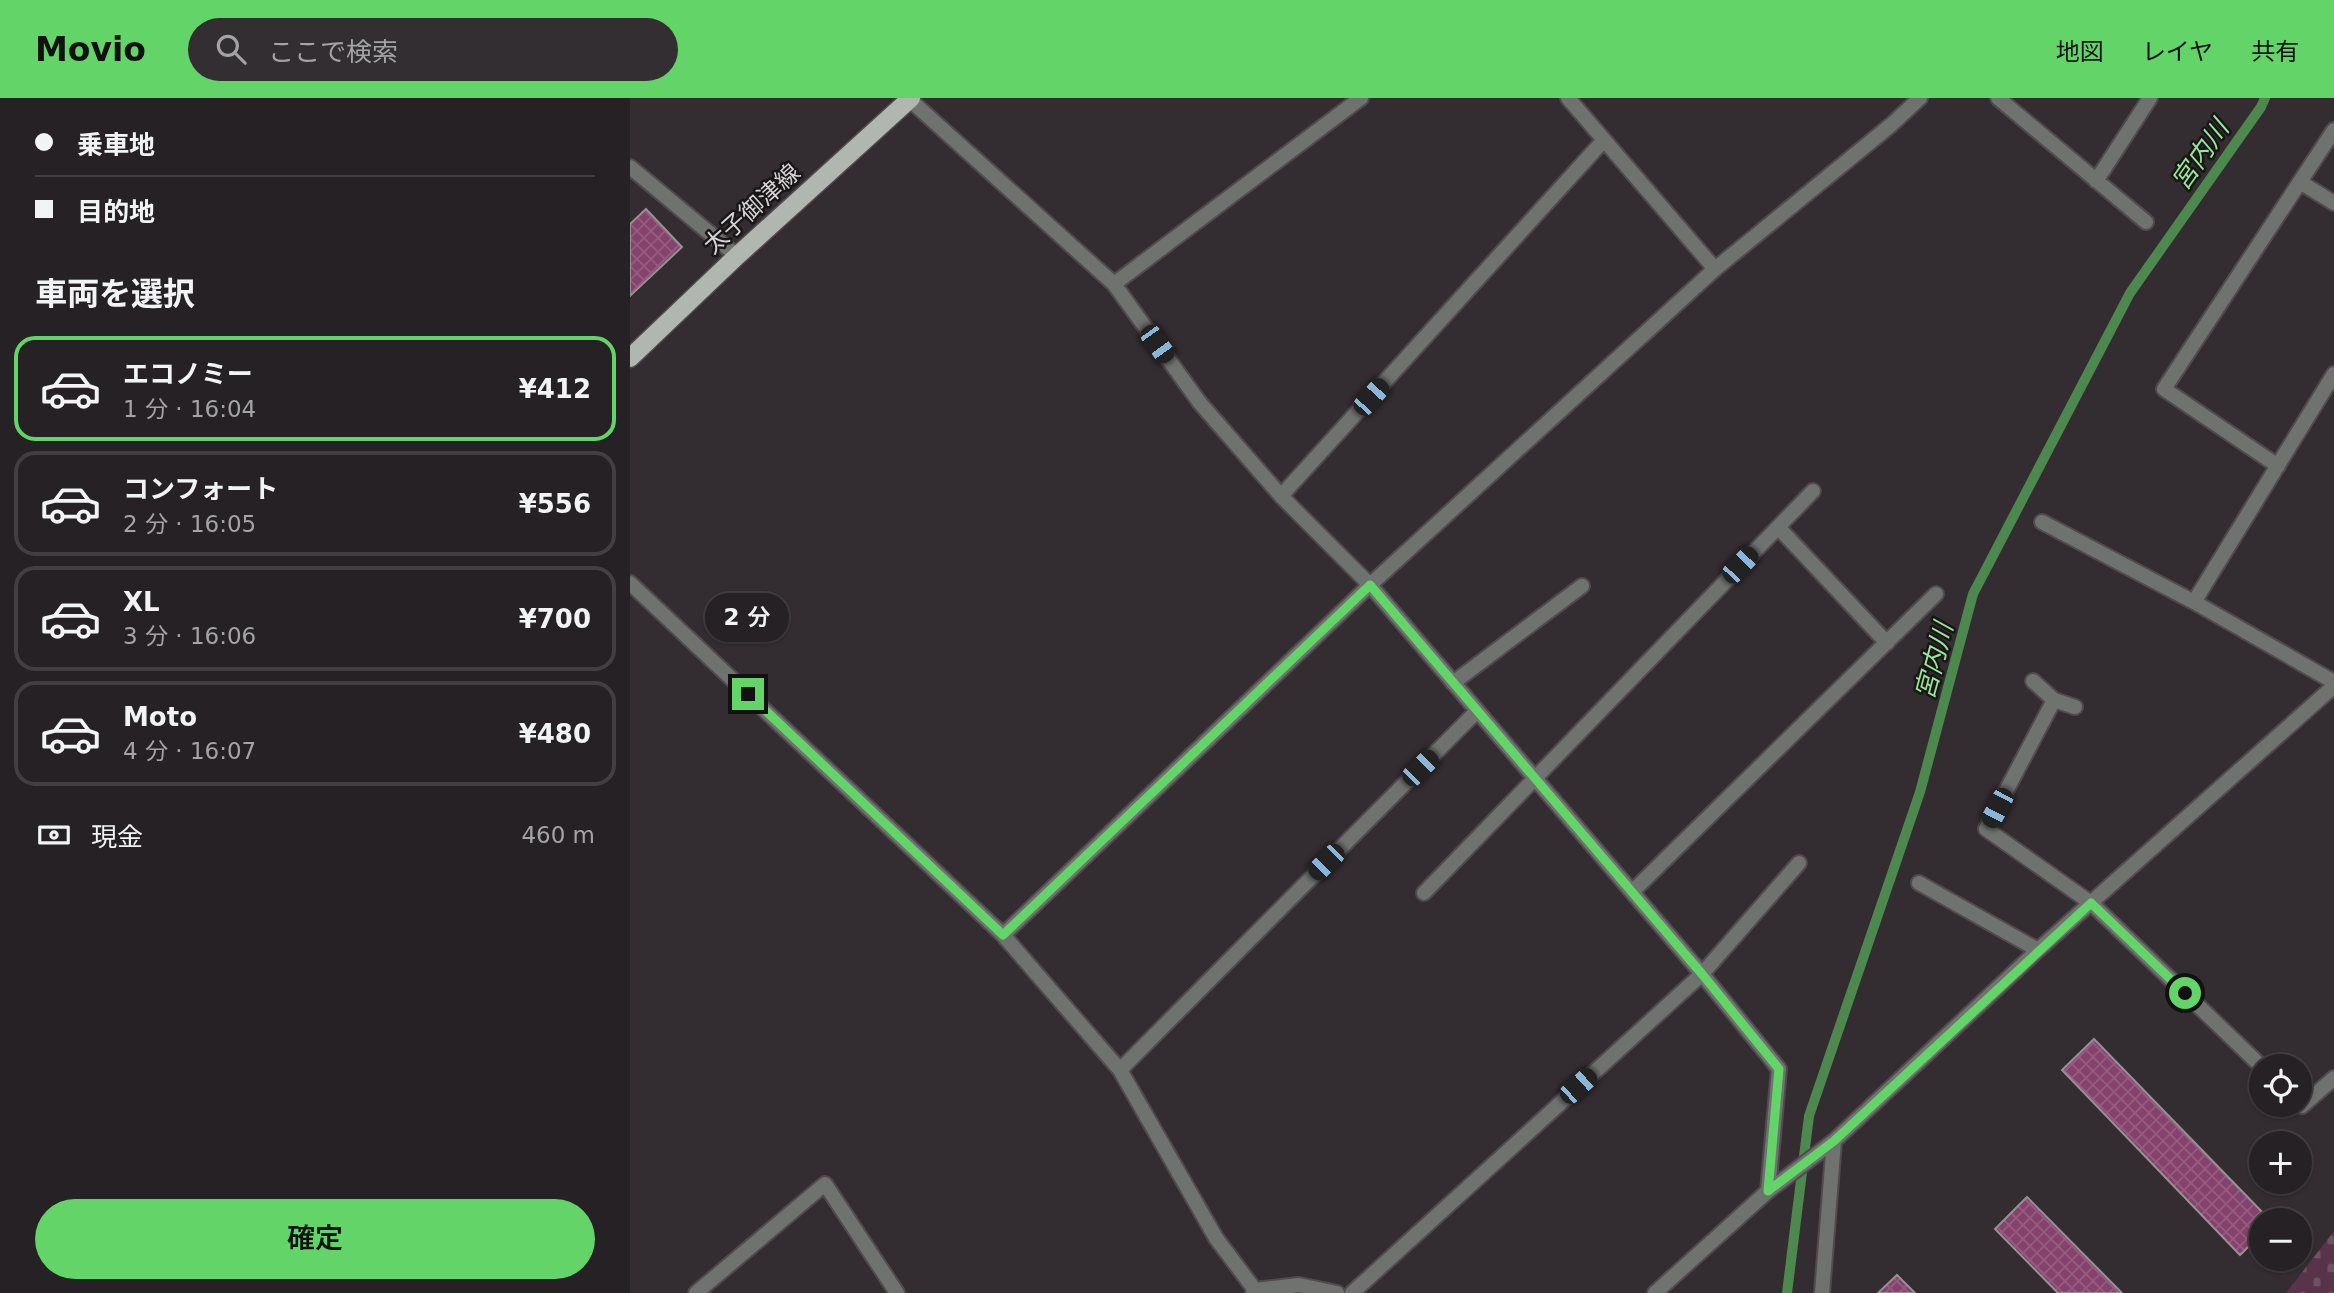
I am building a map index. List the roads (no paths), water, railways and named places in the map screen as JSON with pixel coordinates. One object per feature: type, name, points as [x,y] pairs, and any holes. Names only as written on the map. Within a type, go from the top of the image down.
[{"type":"main road","name":"太子御津線","points":[[630,358],[909,98]]},
{"type":"street","points":[[909,98],[1114,284],[1200,403],[1282,496],[1370,585],[1702,974],[1779,1069],[1768,1191]]},
{"type":"street","points":[[1114,284],[1361,98]]},
{"type":"street","points":[[1568,98],[1715,269]]},
{"type":"street","points":[[1003,935],[1370,585],[1715,269],[1891,125],[1920,98]]},
{"type":"street","points":[[1998,98],[2146,222]]},
{"type":"street","points":[[2096,181],[2150,98]]},
{"type":"street","points":[[2277,466],[2164,389],[2334,130]]},
{"type":"street","points":[[1282,496],[1604,140]]},
{"type":"street","points":[[630,167],[737,256]]},
{"type":"street","points":[[2300,182],[2334,203]]},
{"type":"street","points":[[2194,602],[2334,374]]},
{"type":"street","points":[[1424,893],[1813,491]]},
{"type":"street","points":[[1655,1293],[1768,1191],[1834,1141],[2038,950],[2334,684],[2194,602],[2042,522]]},
{"type":"street","points":[[1778,527],[1887,643]]},
{"type":"street","points":[[630,583],[1003,935],[1120,1070],[1216,1238],[1255,1292],[1299,1285],[1337,1293]]},
{"type":"street","points":[[1453,682],[1582,586]]},
{"type":"street","points":[[1632,892],[1936,594]]},
{"type":"street","points":[[2033,681],[2054,699],[2075,707]]},
{"type":"street","points":[[2054,699],[1986,830],[2091,903],[2249,1054]]},
{"type":"street","points":[[1120,1070],[1476,711]]},
{"type":"street","points":[[1352,1293],[1702,974],[1799,863]]},
{"type":"street","points":[[1919,883],[2038,950]]},
{"type":"street","points":[[2312,1097],[2334,1078]]},
{"type":"street","points":[[1822,1293],[1834,1141]]},
{"type":"street","points":[[696,1293],[825,1184],[897,1293]]},
{"type":"waterway","name":"宮内川","points":[[1787,1293],[1809,1116],[1920,792],[1973,594],[2130,293],[2265,98]]}]
